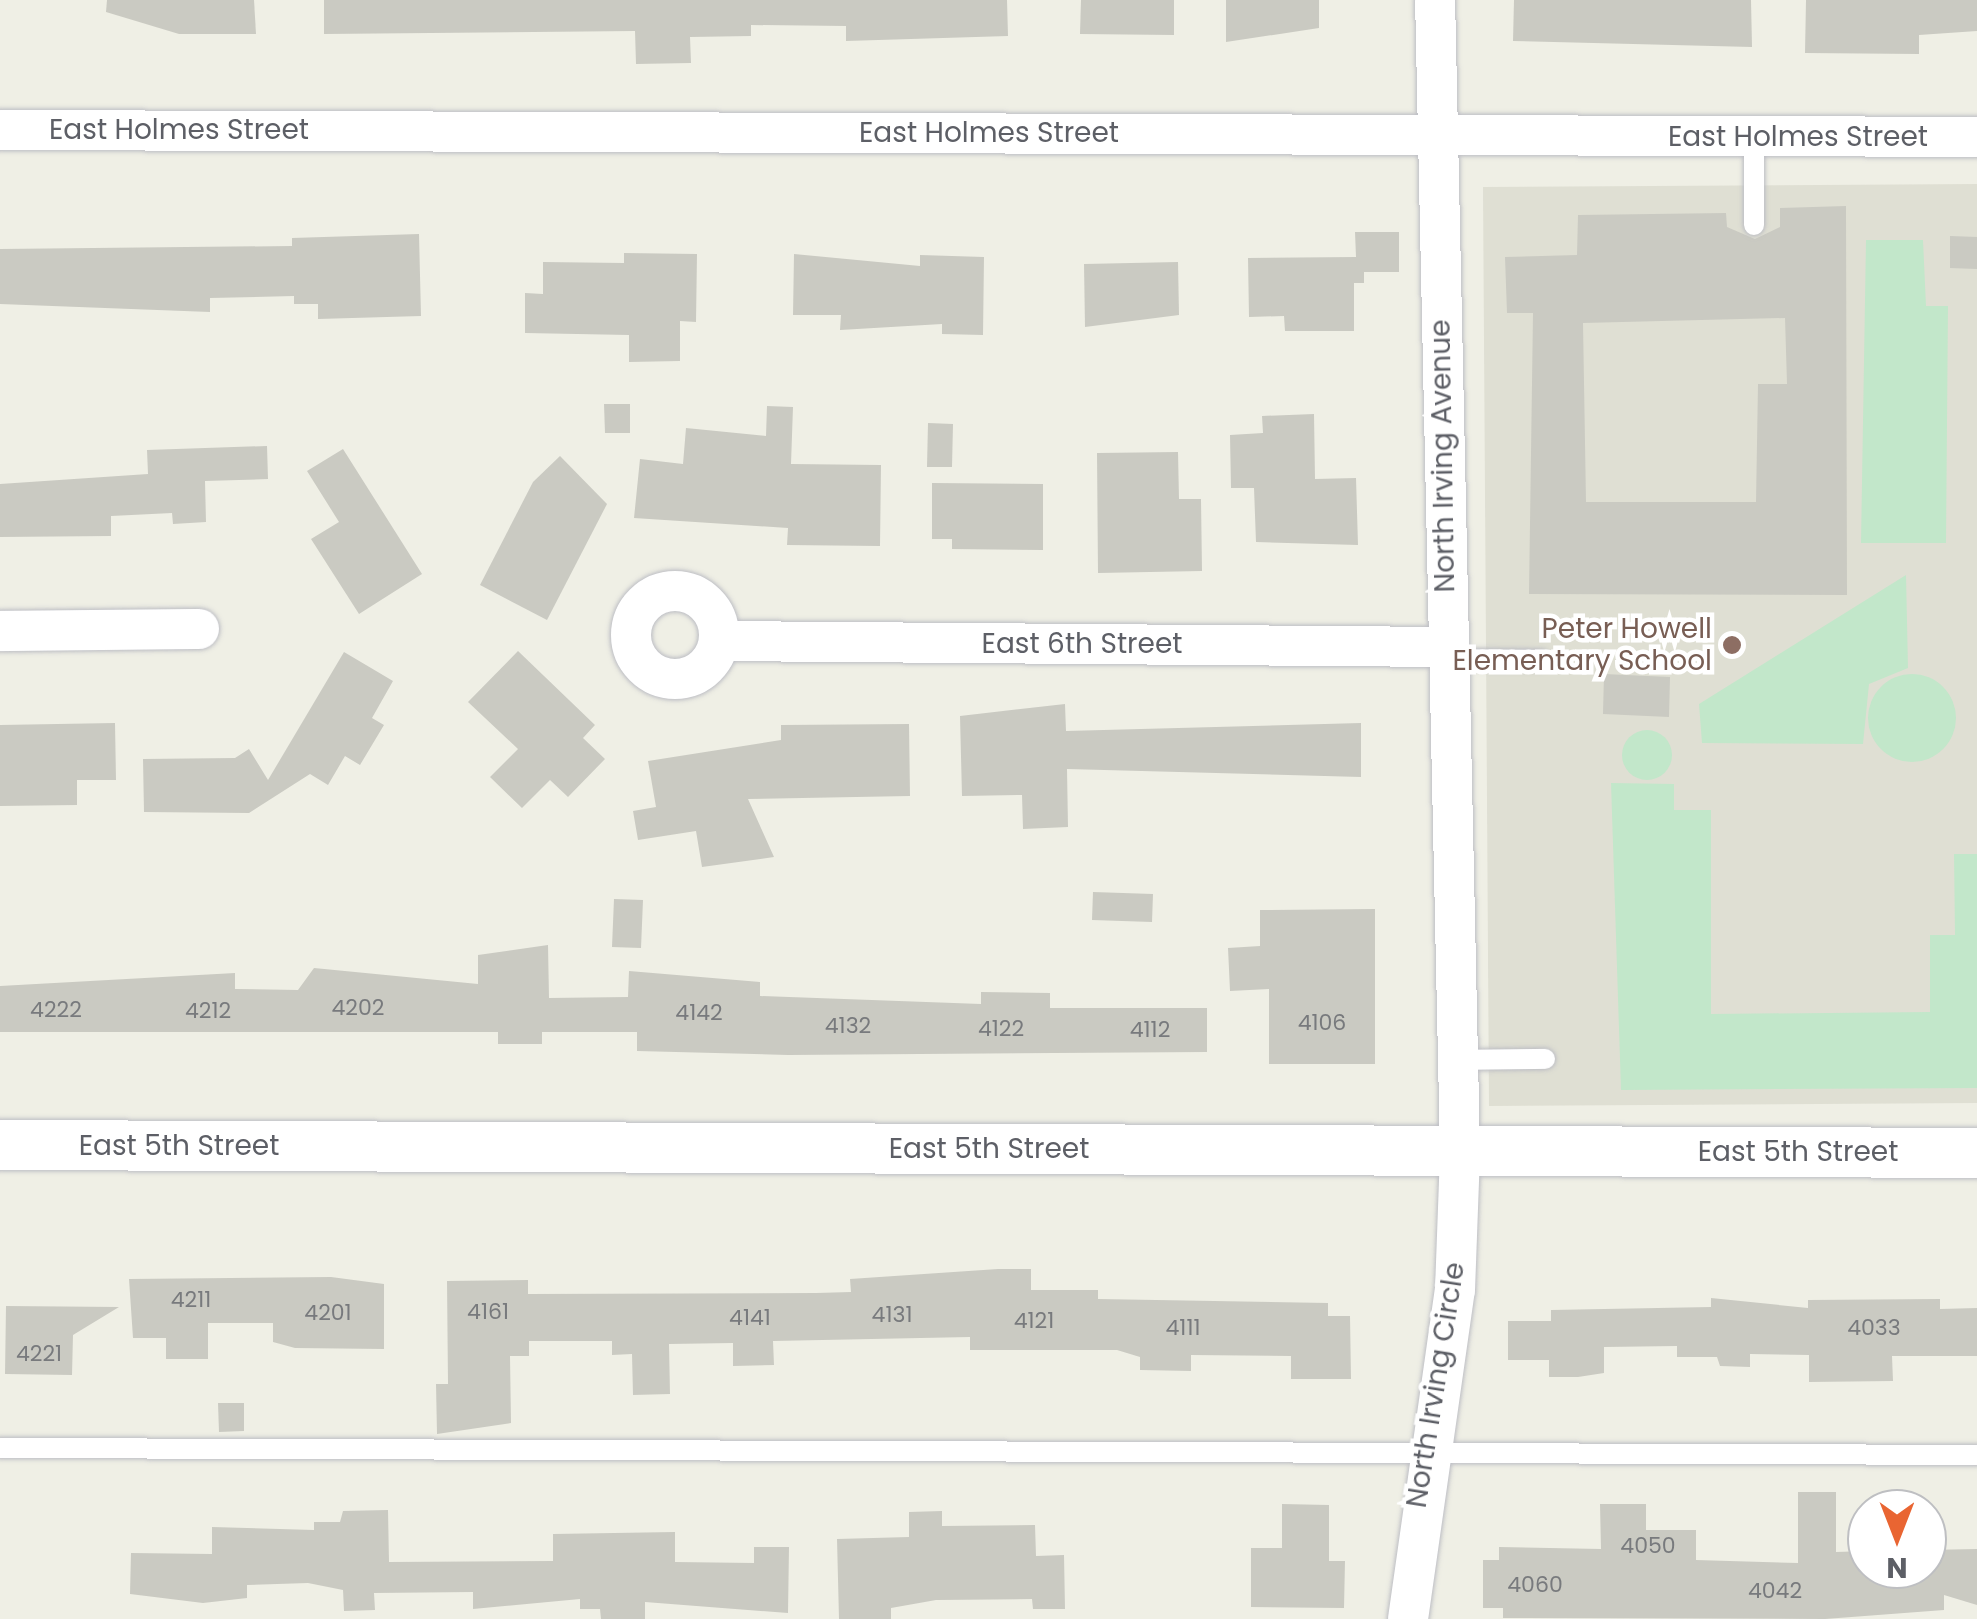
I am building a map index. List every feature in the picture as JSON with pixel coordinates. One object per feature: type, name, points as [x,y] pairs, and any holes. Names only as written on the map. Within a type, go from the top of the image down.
[{"type":"street","name":"North Irving Avenue","points":[[1435,0],[1460,1150]]},
{"type":"street","name":"East Holmes Street","points":[[0,130],[1977,137]]},
{"type":"street","points":[[0,630],[199,629]]},
{"type":"street","name":"East 6th Street","points":[[719,641],[1447,653]]},
{"type":"street","name":"East 5th Street","points":[[0,1145],[1977,1153]]},
{"type":"street","name":"North Irving Circle","points":[[1408,1619],[1428,1451],[1455,1290],[1460,1150]]},
{"type":"lane","points":[[1754,137],[1754,225]]},
{"type":"lane","points":[[1447,653],[1541,660]]},
{"type":"lane","points":[[1458,1060],[1546,1058]]},
{"type":"lane","points":[[0,1448],[1977,1455]]},
{"type":"shaded area","name":"Peter Howell Elementary School","points":[[1977,184],[1977,1103],[1489,1106],[1483,187]]},
{"type":"green space","points":[[1866,240],[1923,240],[1926,306],[1948,306],[1946,543],[1861,543]]},
{"type":"green space","points":[[1906,575],[1908,668],[1869,684],[1863,744],[1702,743],[1699,704]]},
{"type":"green space","points":[[1912,674],[1937,681],[1949,693],[1956,718],[1949,743],[1937,755],[1912,762],[1887,755],[1875,743],[1868,718],[1875,693],[1887,681]]},
{"type":"green space","points":[[1637,731],[1657,731],[1671,745],[1671,765],[1657,779],[1637,779],[1623,765],[1623,745]]},
{"type":"green space","points":[[1611,783],[1674,784],[1674,810],[1711,810],[1711,1014],[1930,1012],[1930,935],[1955,935],[1954,854],[1977,854],[1977,1088],[1621,1090]]},
{"type":"building","points":[[107,0],[254,0],[256,34],[179,34],[106,12]]},
{"type":"building","points":[[324,0],[1007,0],[1008,36],[846,41],[846,26],[751,25],[751,36],[690,37],[691,63],[636,64],[635,31],[324,34]]},
{"type":"building","points":[[1081,0],[1174,0],[1174,35],[1080,34]]},
{"type":"building","points":[[1226,0],[1319,0],[1319,28],[1226,42]]},
{"type":"building","points":[[1514,0],[1751,0],[1752,47],[1513,41]]},
{"type":"building","points":[[1806,0],[1977,0],[1977,31],[1919,35],[1919,54],[1805,53]]},
{"type":"building","points":[[1846,206],[1847,595],[1529,594],[1533,313],[1507,313],[1505,257],[1577,255],[1578,215],[1726,213],[1727,227],[1755,239],[1780,227],[1780,208]],"holes":[[[1785,318],[1787,384],[1758,384],[1756,502],[1586,502],[1583,323]]]},
{"type":"building","points":[[1355,232],[1399,232],[1399,272],[1364,272],[1364,283],[1354,283],[1354,331],[1285,331],[1284,316],[1249,317],[1248,258],[1356,257]]},
{"type":"building","points":[[419,234],[421,316],[318,319],[318,304],[294,304],[294,296],[210,298],[210,312],[0,304],[0,249],[292,246],[292,238]]},
{"type":"building","points":[[1950,236],[1977,237],[1977,269],[1950,268]]},
{"type":"building","points":[[624,253],[697,254],[696,322],[680,321],[680,361],[629,362],[629,335],[525,333],[525,293],[543,294],[543,262],[624,263]]},
{"type":"building","points":[[794,254],[920,266],[920,255],[984,257],[983,335],[942,334],[942,324],[840,330],[841,315],[793,315]]},
{"type":"building","points":[[1178,262],[1179,315],[1085,327],[1084,264]]},
{"type":"building","points":[[604,404],[630,404],[630,433],[605,433]]},
{"type":"building","points":[[767,406],[793,407],[791,464],[881,465],[880,546],[787,545],[788,528],[634,518],[640,459],[683,464],[686,428],[766,436]]},
{"type":"building","points":[[1314,414],[1315,479],[1356,478],[1358,545],[1256,542],[1254,488],[1231,488],[1230,435],[1263,433],[1262,416]]},
{"type":"building","points":[[928,423],[953,424],[952,467],[927,467]]},
{"type":"building","points":[[267,446],[268,479],[205,481],[206,522],[173,524],[172,513],[111,516],[111,536],[0,537],[0,484],[148,474],[147,450]]},
{"type":"building","points":[[343,449],[422,574],[359,614],[311,539],[339,522],[307,471]]},
{"type":"building","points":[[1178,452],[1179,499],[1201,499],[1202,571],[1098,573],[1097,453]]},
{"type":"building","points":[[560,456],[607,504],[547,620],[480,585],[533,482]]},
{"type":"building","points":[[932,483],[1043,484],[1043,550],[952,549],[952,539],[932,539]]},
{"type":"building","points":[[518,651],[595,725],[583,738],[605,759],[568,797],[550,780],[522,808],[490,777],[518,749],[468,702]]},
{"type":"building","points":[[344,652],[393,681],[372,718],[384,725],[360,765],[345,756],[328,785],[310,774],[249,813],[144,812],[143,759],[235,758],[249,749],[268,780]]},
{"type":"building","points":[[1604,674],[1670,677],[1669,717],[1603,714]]},
{"type":"building","points":[[1065,704],[1066,731],[1361,723],[1361,777],[1067,769],[1068,827],[1023,829],[1022,795],[962,796],[960,716]]},
{"type":"building","points":[[115,723],[116,780],[77,780],[77,805],[0,806],[0,725]]},
{"type":"building","points":[[909,724],[910,796],[748,799],[774,857],[702,867],[696,831],[638,840],[633,811],[656,807],[648,761],[781,740],[781,725]]},
{"type":"building","points":[[1093,892],[1153,894],[1152,922],[1092,920]]},
{"type":"building","points":[[614,899],[643,900],[641,948],[612,947]]},
{"type":"building","points":[[1375,909],[1375,1064],[1269,1064],[1269,989],[1230,991],[1228,948],[1260,946],[1260,910]]},
{"type":"building","points":[[548,945],[549,998],[628,997],[629,971],[760,982],[760,996],[981,1004],[981,992],[1050,993],[1050,1008],[1207,1008],[1207,1052],[788,1055],[637,1051],[637,1032],[542,1032],[542,1044],[498,1044],[498,1032],[0,1032],[0,986],[235,973],[235,989],[298,990],[314,968],[478,984],[478,955]]},
{"type":"building","points":[[1031,1269],[1031,1290],[1098,1290],[1098,1299],[1328,1303],[1328,1316],[1350,1316],[1351,1379],[1291,1379],[1291,1356],[1191,1355],[1191,1371],[1140,1370],[1140,1357],[1117,1350],[970,1350],[970,1337],[773,1341],[774,1365],[733,1366],[733,1343],[669,1344],[670,1394],[633,1395],[632,1354],[612,1355],[612,1341],[529,1341],[529,1356],[510,1356],[511,1423],[437,1434],[436,1384],[448,1384],[447,1281],[528,1280],[528,1294],[816,1293],[851,1292],[850,1279]]},
{"type":"building","points":[[331,1277],[384,1284],[384,1349],[295,1348],[273,1342],[273,1323],[208,1323],[208,1359],[166,1359],[166,1338],[133,1338],[129,1279]]},
{"type":"building","points":[[1711,1298],[1808,1308],[1808,1300],[1940,1299],[1940,1309],[1977,1308],[1977,1356],[1892,1356],[1893,1381],[1809,1382],[1809,1355],[1750,1354],[1750,1367],[1720,1366],[1717,1357],[1677,1357],[1677,1346],[1604,1347],[1604,1373],[1578,1377],[1549,1377],[1549,1360],[1508,1360],[1508,1321],[1551,1321],[1551,1310],[1711,1307]]},
{"type":"building","points":[[6,1306],[119,1307],[73,1335],[72,1375],[5,1374]]},
{"type":"building","points":[[218,1403],[244,1403],[244,1431],[219,1432]]},
{"type":"building","points":[[1798,1492],[1836,1492],[1836,1552],[1847,1552],[1847,1589],[1947,1589],[1947,1550],[1977,1549],[1977,1605],[1944,1595],[1944,1610],[1825,1619],[1503,1618],[1503,1608],[1483,1608],[1483,1560],[1499,1560],[1499,1547],[1601,1549],[1600,1504],[1646,1504],[1646,1530],[1696,1530],[1696,1560],[1798,1563]]},
{"type":"building","points":[[1282,1504],[1329,1505],[1329,1561],[1345,1561],[1344,1608],[1251,1607],[1251,1548],[1282,1548]]},
{"type":"building","points":[[388,1510],[389,1562],[553,1561],[553,1534],[675,1532],[675,1562],[754,1563],[754,1547],[789,1547],[788,1613],[645,1602],[645,1619],[601,1619],[600,1609],[580,1609],[580,1599],[473,1609],[473,1592],[374,1593],[375,1610],[344,1611],[343,1590],[308,1583],[247,1585],[247,1598],[203,1603],[130,1594],[131,1553],[212,1554],[212,1527],[314,1530],[314,1522],[340,1522],[343,1511]]},
{"type":"building","points":[[942,1511],[942,1526],[1035,1525],[1036,1556],[1064,1555],[1065,1609],[1033,1609],[1032,1599],[936,1600],[891,1608],[891,1619],[839,1619],[837,1539],[909,1537],[909,1512]]},
{"type":"place","name":"Peter Howell Elementary School","points":[[1732,645]]}]
